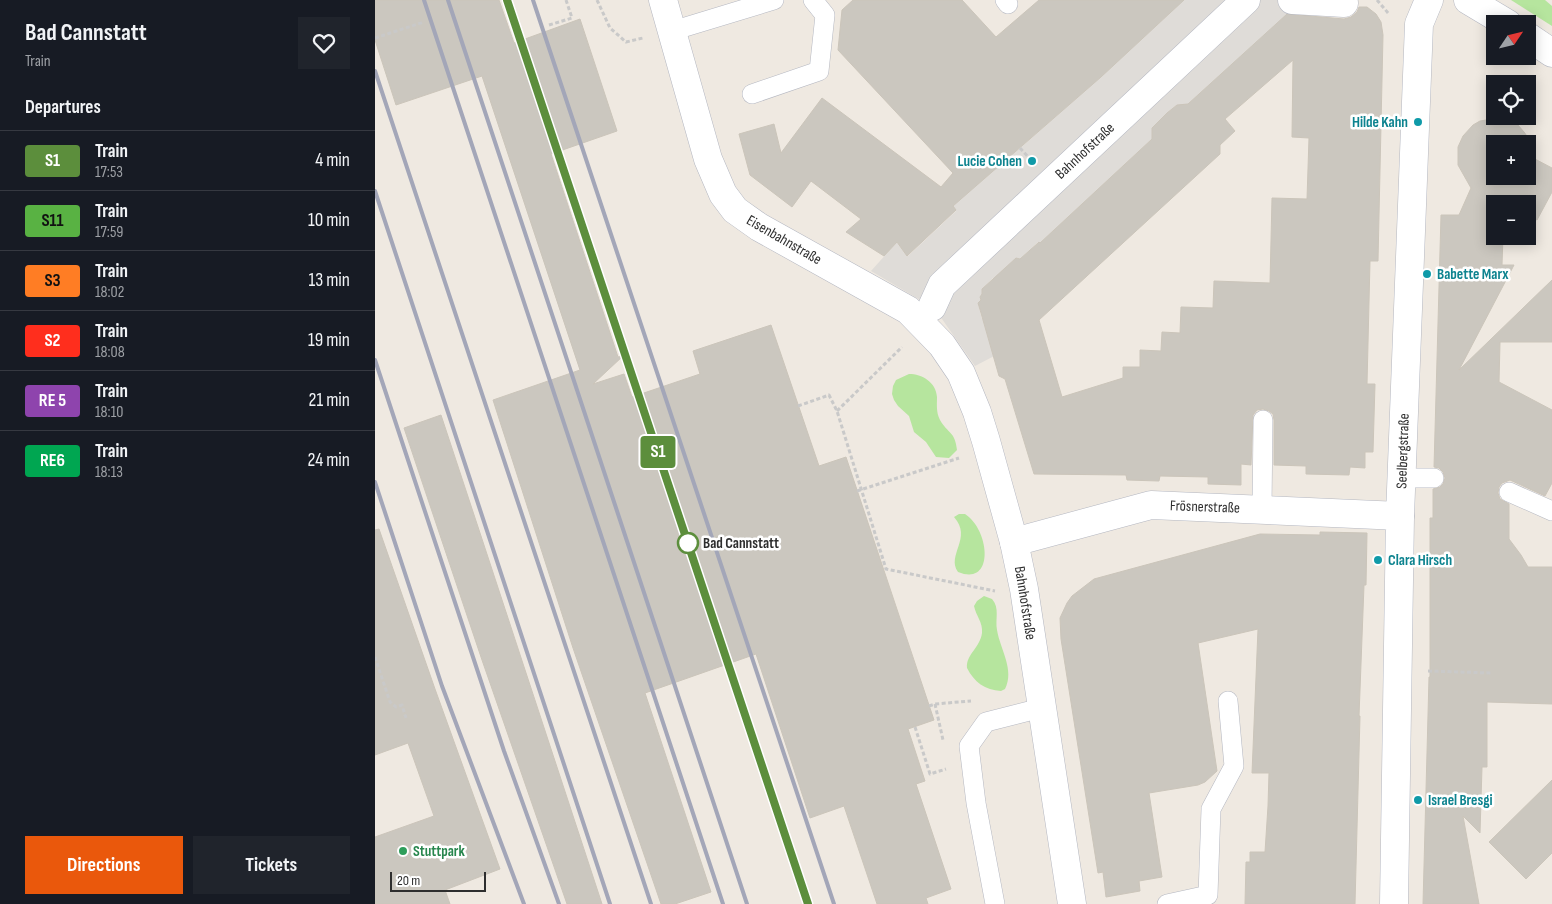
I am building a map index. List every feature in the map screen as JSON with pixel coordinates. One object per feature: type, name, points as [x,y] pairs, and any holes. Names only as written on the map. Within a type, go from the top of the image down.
[{"type":"street","name":"Eisenbahnstraße","points":[[663,0],[709,159],[723,194],[735,210],[759,227],[908,310],[920,323]]},
{"type":"street","name":"Bahnhofstraße","points":[[1073,904],[1041,708],[1024,588],[1015,542],[977,412],[961,373],[942,345],[920,323],[942,285],[1247,0]]},
{"type":"street","points":[[1295,0],[1345,3]]},
{"type":"street","name":"Seelbergstraße","points":[[1394,904],[1400,516],[1419,24],[1429,0]]},
{"type":"street","points":[[1468,0],[1493,15]]},
{"type":"street","points":[[1536,42],[1552,53]]},
{"type":"street","name":"Frösnerstraße","points":[[1015,542],[1151,505],[1400,516]]},
{"type":"lane","points":[[673,30],[774,0]]},
{"type":"lane","points":[[752,94],[819,71],[825,15],[813,0]]},
{"type":"lane","points":[[1262,509],[1263,420]]},
{"type":"lane","points":[[1402,478],[1434,478]]},
{"type":"lane","points":[[1509,492],[1552,511]]},
{"type":"lane","points":[[1167,904],[1208,895],[1211,808],[1234,766],[1228,701]]},
{"type":"lane","points":[[995,904],[976,804],[969,746],[986,722],[1041,708]]},
{"type":"path","points":[[549,25],[572,18],[566,0]]},
{"type":"path","points":[[597,0],[610,28]]},
{"type":"path","points":[[1377,0],[1389,14]]},
{"type":"path","points":[[375,38],[423,22]]},
{"type":"path","points":[[837,411],[920,323]]},
{"type":"path","points":[[798,406],[829,396],[837,411],[859,491],[886,569],[999,592]]},
{"type":"path","points":[[859,491],[965,456]]},
{"type":"path","points":[[375,657],[390,702],[396,707],[402,705],[406,718]]},
{"type":"path","points":[[1398,670],[1491,673]]},
{"type":"path","points":[[929,706],[935,704]]},
{"type":"path","points":[[915,727],[930,774]]},
{"type":"green space","points":[[1511,0],[1545,0],[1552,6],[1552,26]]},
{"type":"green space","points":[[909,374],[923,377],[934,387],[939,417],[955,439],[957,450],[949,458],[936,457],[926,442],[914,432],[909,416],[894,400],[892,394],[896,380]]},
{"type":"green space","points":[[959,514],[965,514],[973,522],[980,532],[984,543],[985,555],[983,564],[978,572],[970,574],[958,572],[955,566],[961,532],[954,517]]},
{"type":"green space","points":[[984,596],[992,599],[996,606],[997,630],[1008,667],[1008,682],[1005,689],[1001,691],[990,689],[981,684],[967,668],[967,663],[979,643],[982,633],[974,606]]},
{"type":"shaded area","points":[[1178,0],[1344,0],[1290,13],[1185,108],[1182,105],[1177,105],[1167,113],[1152,128],[1152,133],[1155,136],[1040,243],[1038,242],[1020,259],[1016,258],[1004,269],[998,280],[993,278],[982,289],[981,300],[978,304],[982,319],[988,321],[998,354],[975,366],[932,307],[871,271],[897,242],[908,256],[956,211],[946,198],[1020,148],[1169,14]]},
{"type":"building","points":[[375,0],[499,0],[514,43],[580,19],[617,131],[551,154],[618,357],[623,356],[593,384],[624,374],[632,397],[700,374],[693,351],[771,325],[819,466],[846,457],[934,720],[908,729],[925,781],[916,784],[951,889],[926,898],[928,904],[877,904],[844,806],[810,818],[756,654],[645,693],[711,892],[675,904],[661,904],[573,648],[493,400],[580,370],[482,76],[396,105],[375,40]]},
{"type":"building","points":[[853,0],[962,0],[996,37],[1039,0],[1184,0],[1101,77],[953,206],[956,210],[907,256],[897,242],[884,256],[846,232],[861,219],[811,181],[792,207],[750,175],[739,134],[774,124],[781,153],[822,98],[941,187],[953,173],[838,50],[842,10]]},
{"type":"building","points":[[1359,7],[1367,7],[1376,14],[1381,22],[1383,35],[1378,261],[1370,261],[1367,384],[1375,384],[1373,452],[1365,452],[1365,468],[1350,467],[1349,475],[1306,474],[1306,466],[1274,465],[1273,414],[1263,409],[1257,410],[1253,415],[1251,465],[1241,464],[1241,485],[1208,484],[1208,477],[1160,476],[1159,481],[1127,480],[1126,475],[1034,474],[1005,379],[999,376],[978,303],[981,300],[982,289],[1016,258],[1020,259],[1040,243],[1152,139],[1152,128],[1167,113],[1177,105],[1188,104],[1287,14],[1344,19],[1351,17],[1357,12]],"holes":[[[1293,60],[1292,137],[1309,138],[1307,199],[1272,198],[1270,283],[1214,281],[1213,308],[1181,307],[1180,333],[1162,332],[1161,351],[1140,350],[1140,367],[1123,367],[1123,378],[1062,397],[1039,320],[1220,154],[1220,145],[1235,131],[1225,119]]]},
{"type":"building","points":[[1486,120],[1486,125],[1518,125],[1526,135],[1486,135],[1486,185],[1536,185],[1536,160],[1552,168],[1552,192],[1537,220],[1536,195],[1486,195],[1486,245],[1503,245],[1502,265],[1514,265],[1459,370],[1552,280],[1552,342],[1500,342],[1499,382],[1552,410],[1552,483],[1545,496],[1510,480],[1502,483],[1498,493],[1500,499],[1509,504],[1509,539],[1528,567],[1552,567],[1552,704],[1487,702],[1487,767],[1482,767],[1480,833],[1463,816],[1479,904],[1423,904],[1430,677],[1430,518],[1433,518],[1433,489],[1440,487],[1445,478],[1439,468],[1434,467],[1441,215],[1459,215],[1471,188],[1458,165],[1458,147],[1463,136],[1473,125]]},
{"type":"building","points":[[441,415],[602,904],[567,904],[404,428]]},
{"type":"building","points":[[379,529],[500,869],[445,890],[450,904],[375,904],[375,837],[434,816],[408,743],[375,755],[375,530]]},
{"type":"building","points":[[1320,532],[1367,533],[1359,716],[1355,904],[1245,904],[1246,862],[1250,862],[1250,852],[1265,852],[1268,806],[1269,773],[1252,773],[1258,629],[1198,643],[1217,771],[1205,782],[1198,785],[1149,793],[1162,877],[1139,881],[1140,891],[1106,897],[1103,872],[1098,873],[1061,639],[1060,618],[1067,603],[1072,596],[1094,579],[1260,534],[1320,535]]},
{"type":"building","points":[[1552,780],[1552,853],[1526,879],[1489,842]]},
{"type":"railway","points":[[424,0],[723,904]]},
{"type":"railway","points":[[448,0],[747,904]]},
{"type":"railway","points":[[507,0],[808,904]]},
{"type":"railway","points":[[533,0],[834,904]]},
{"type":"railway","points":[[375,71],[651,904]]},
{"type":"railway","points":[[375,191],[610,904]]},
{"type":"railway","points":[[375,360],[504,751],[559,904]]},
{"type":"railway","points":[[375,482],[442,686],[524,904]]},
{"type":"train","name":"S1","points":[[507,0],[808,904]]},
{"type":"place","name":"Hilde Kahn","points":[[1418,122]]},
{"type":"place","name":"Lucie Cohen","points":[[1032,161]]},
{"type":"place","name":"Babette Marx","points":[[1427,274]]},
{"type":"place","name":"Bad Cannstatt","points":[[688,543]]},
{"type":"place","name":"Clara Hirsch","points":[[1378,560]]},
{"type":"place","name":"Israel Bresgi","points":[[1418,800]]},
{"type":"place","name":"Stuttpark","points":[[403,851]]}]
